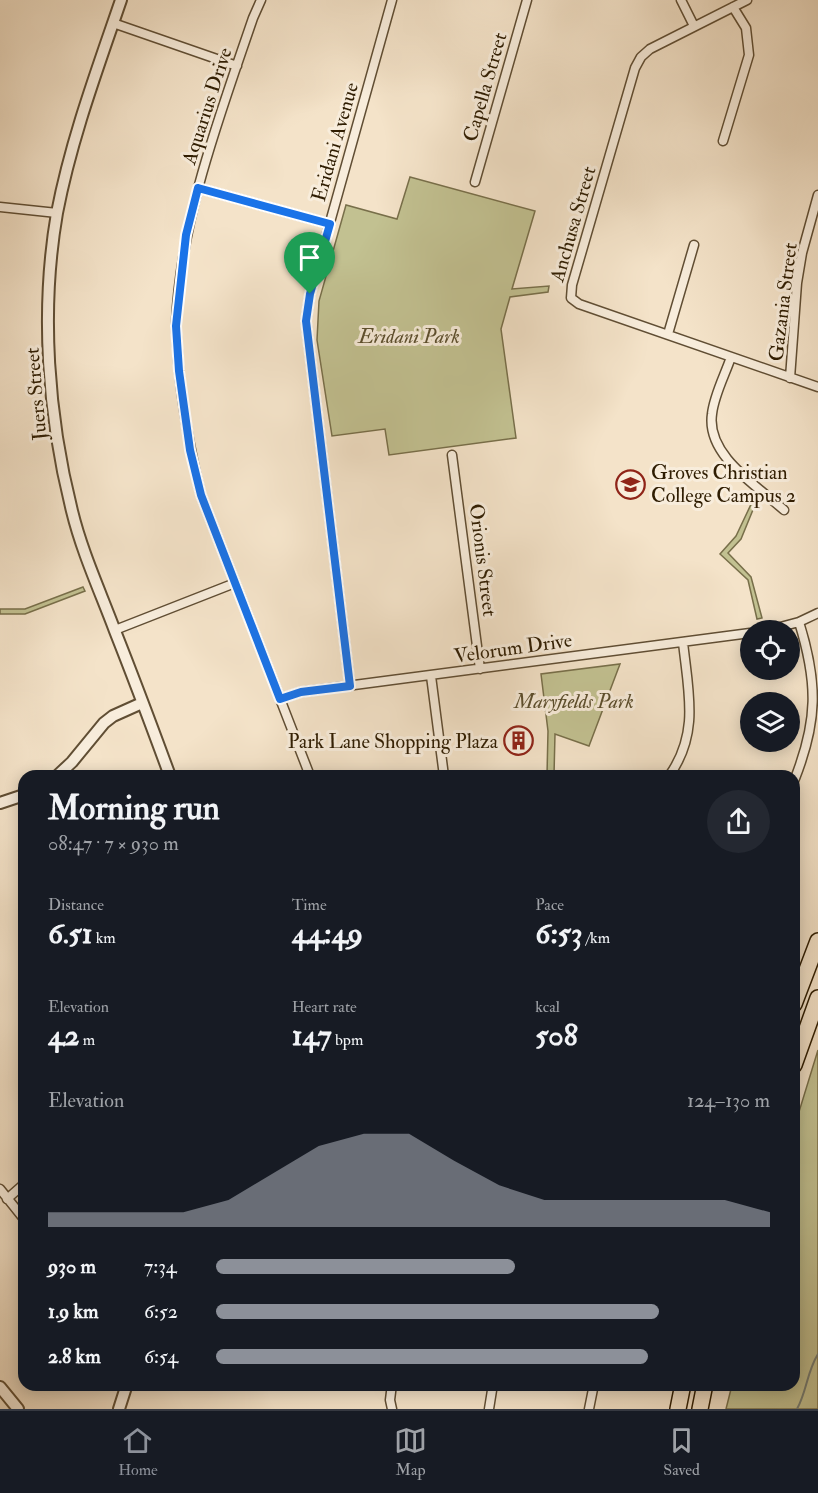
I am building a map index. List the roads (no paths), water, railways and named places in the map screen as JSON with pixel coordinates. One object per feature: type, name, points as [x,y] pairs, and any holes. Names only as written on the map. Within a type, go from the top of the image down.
[{"type":"highway","points":[[800,988],[818,941]]},
{"type":"highway","points":[[800,1048],[818,998]]},
{"type":"highway","points":[[678,1409],[682,1391]]},
{"type":"highway","points":[[700,1409],[704,1391]]},
{"type":"street","name":"Juers Street","points":[[121,0],[85,105],[57,213],[48,314],[50,373],[55,418],[72,512],[96,584],[168,770]]},
{"type":"street","name":"Aquarius Drive","points":[[261,0],[206,156],[186,235],[176,326],[179,371],[190,450],[201,495],[308,770]]},
{"type":"street","name":"Eridani Avenue","points":[[350,686],[306,321],[310,294],[392,0]]},
{"type":"street","name":"Capella Street","points":[[476,182],[527,0]]},
{"type":"street","points":[[681,0],[694,26]]},
{"type":"street","name":"Anchusa Street","points":[[747,0],[650,49],[641,57],[635,68],[570,291],[571,298],[579,304],[818,387]]},
{"type":"street","points":[[723,141],[748,55],[746,28],[734,7]]},
{"type":"street","points":[[113,23],[237,66]]},
{"type":"street","points":[[198,188],[330,224]]},
{"type":"street","name":"Gazania Street","points":[[790,378],[797,283],[802,253],[818,195]]},
{"type":"street","points":[[0,207],[57,213]]},
{"type":"street","points":[[668,334],[694,244]]},
{"type":"street","points":[[731,357],[712,412],[711,427],[715,440],[722,453],[734,466],[784,510]]},
{"type":"street","name":"Orionis Street","points":[[452,455],[480,669]]},
{"type":"street","points":[[115,630],[235,583]]},
{"type":"street","points":[[800,622],[818,613]]},
{"type":"street","points":[[798,770],[809,739],[814,699],[810,656],[800,625]]},
{"type":"street","name":"Velorum Drive","points":[[280,699],[301,692],[740,634]]},
{"type":"street","points":[[673,770],[683,753],[690,722],[683,642]]},
{"type":"street","points":[[431,676],[443,770]]},
{"type":"street","points":[[63,770],[104,723],[113,716],[142,703]]},
{"type":"street","points":[[0,803],[18,797]]},
{"type":"street","points":[[0,1189],[18,1213]]},
{"type":"street","points":[[7,1199],[18,1189]]},
{"type":"street","points":[[0,1387],[18,1409]]},
{"type":"street","points":[[119,1409],[125,1391]]},
{"type":"street","points":[[391,1391],[392,1409]]},
{"type":"street","points":[[489,1409],[492,1391]]},
{"type":"street","points":[[589,1409],[593,1391]]},
{"type":"waterway","points":[[797,1409],[811,1367],[818,1354]]},
{"type":"place","name":"Groves Christian College Campus 2","points":[[630,484]]},
{"type":"place","name":"Park Lane Shopping Plaza","points":[[519,741]]},
{"type":"park label","name":"Eridani Park","points":[[409,336]]},
{"type":"park label","name":"Maryfields Park","points":[[574,701]]}]
